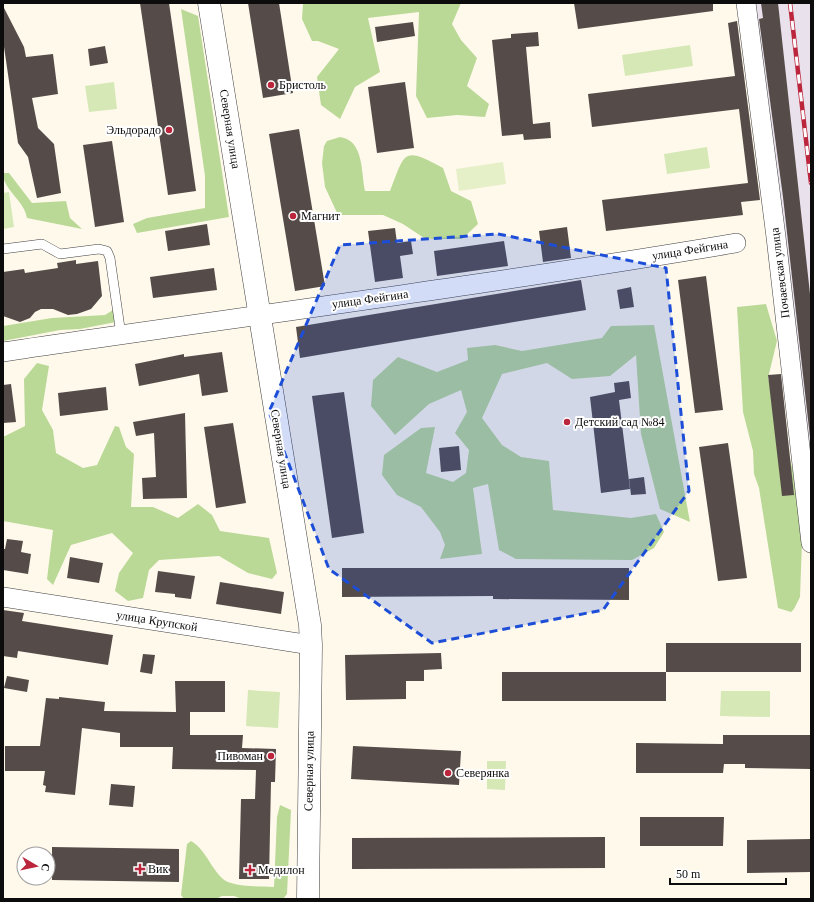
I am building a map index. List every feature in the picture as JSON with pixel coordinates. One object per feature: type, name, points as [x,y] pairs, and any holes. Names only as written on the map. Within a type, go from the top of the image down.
[{"type":"street","name":"Северная улица","points":[[209,3],[310,625],[308,899]]},
{"type":"street","name":"Почаевская улица","points":[[746,3],[811,543]]},
{"type":"street","name":"улица Фейгина","points":[[3,352],[259,314],[340,304],[736,243]]},
{"type":"street","name":"улица Крупской","points":[[3,598],[311,645]]},
{"type":"lane","points":[[3,249],[42,244],[60,254],[99,249],[106,251],[110,258],[121,334]]},
{"type":"highlighted area","points":[[498,234],[666,268],[689,491],[603,610],[432,643],[329,569],[269,412],[340,245]]},
{"type":"shaded area","points":[[751,3],[811,3],[811,513]]},
{"type":"green space","points":[[303,3],[461,3],[452,24],[461,40],[477,58],[467,86],[489,104],[485,117],[457,115],[427,118],[416,96],[419,12],[368,18],[380,72],[355,87],[340,119],[321,105],[317,77],[339,49],[318,41],[312,41],[302,19]]},
{"type":"green space","points":[[181,9],[198,16],[229,217],[137,233],[133,224],[147,218],[205,208],[205,176]]},
{"type":"green space","points":[[690,45],[693,66],[625,76],[622,55]]},
{"type":"green space","points":[[114,82],[117,109],[89,112],[85,86]]},
{"type":"green space","points":[[340,137],[348,139],[357,150],[362,166],[365,191],[390,191],[403,161],[412,155],[420,157],[443,168],[451,191],[471,201],[478,224],[462,239],[433,239],[424,238],[403,224],[383,215],[338,215],[325,187],[322,163],[324,146],[327,141]]},
{"type":"green space","points":[[707,147],[710,168],[667,174],[664,154]]},
{"type":"green space","points":[[503,162],[506,184],[459,191],[456,169]]},
{"type":"green space","points":[[3,173],[9,173],[32,203],[66,201],[70,218],[82,229],[27,218],[22,206],[6,185]]},
{"type":"green space","points":[[9,192],[14,227],[3,229],[3,193]]},
{"type":"green space","points":[[766,304],[777,341],[768,378],[795,478],[802,542],[800,597],[791,612],[778,608],[759,488],[754,474],[753,451],[743,412],[737,307]]},
{"type":"green space","points":[[113,310],[116,322],[80,329],[60,330],[3,341],[3,326],[52,318],[105,315]]},
{"type":"green space","points":[[654,325],[690,522],[660,509],[641,434],[636,355],[610,376],[572,379],[547,363],[502,374],[482,418],[502,445],[521,457],[549,461],[553,510],[631,518],[656,514],[664,532],[654,548],[632,560],[516,559],[499,550],[488,484],[473,488],[482,554],[440,559],[445,545],[440,532],[421,507],[397,495],[382,475],[384,455],[421,428],[435,427],[426,473],[453,482],[466,473],[469,450],[455,433],[467,412],[461,390],[429,404],[395,435],[371,406],[373,380],[398,357],[437,372],[468,360],[467,348],[495,345],[522,351],[602,338],[611,326]]},
{"type":"green space","points":[[37,363],[49,366],[42,410],[53,430],[56,453],[83,468],[97,465],[115,426],[119,427],[126,447],[134,454],[131,507],[153,507],[178,518],[198,504],[212,515],[220,531],[269,538],[277,573],[272,579],[248,573],[219,556],[159,560],[149,570],[143,598],[128,601],[115,591],[119,573],[133,553],[112,533],[71,545],[53,585],[47,579],[53,530],[3,521],[3,437],[25,426],[24,379]]},
{"type":"green space","points":[[248,690],[280,692],[278,728],[246,726]]},
{"type":"green space","points":[[721,691],[770,691],[770,717],[720,716]]},
{"type":"green space","points":[[487,761],[506,761],[505,790],[487,789]]},
{"type":"green space","points":[[280,805],[291,810],[287,894],[283,899],[242,899],[234,896],[222,896],[216,899],[184,899],[181,895],[187,844],[191,841],[197,845],[215,870],[225,880],[241,885],[274,887],[277,817]]},
{"type":"building","points":[[140,3],[169,3],[196,191],[168,195]]},
{"type":"building","points":[[248,3],[279,3],[293,93],[263,98]]},
{"type":"building","points":[[574,3],[713,3],[713,11],[578,29]]},
{"type":"building","points":[[761,3],[778,3],[811,303],[811,446],[783,197],[759,19],[763,18]]},
{"type":"building","points":[[3,6],[24,47],[26,57],[53,54],[58,94],[32,98],[38,128],[54,144],[61,193],[37,198],[28,157],[18,143],[3,40]]},
{"type":"building","points":[[737,21],[760,200],[741,202],[743,215],[606,231],[602,200],[748,183],[739,109],[592,127],[588,94],[735,76],[728,23]]},
{"type":"building","points":[[413,22],[415,36],[377,42],[375,27]]},
{"type":"building","points":[[538,32],[539,46],[526,47],[533,124],[550,122],[551,138],[524,140],[523,134],[502,136],[492,40],[511,38],[511,34]]},
{"type":"building","points":[[105,46],[108,63],[90,66],[88,49]]},
{"type":"building","points":[[405,82],[414,148],[377,153],[368,87]]},
{"type":"building","points":[[299,129],[325,286],[295,291],[269,134]]},
{"type":"building","points":[[112,141],[124,222],[95,227],[83,145]]},
{"type":"building","points":[[207,224],[210,245],[168,251],[165,231]]},
{"type":"building","points":[[567,227],[571,258],[543,262],[539,231]]},
{"type":"building","points":[[395,228],[397,243],[411,241],[413,254],[400,256],[403,278],[375,282],[368,231]]},
{"type":"building","points":[[504,241],[508,266],[437,276],[434,251]]},
{"type":"building","points":[[76,260],[76,264],[98,261],[102,296],[91,309],[77,314],[68,315],[53,309],[41,309],[35,312],[30,318],[20,322],[3,316],[3,272],[24,269],[25,273],[58,268],[57,263]]},
{"type":"building","points":[[214,268],[217,290],[153,298],[150,277]]},
{"type":"building","points":[[706,276],[723,410],[695,413],[678,280]]},
{"type":"building","points":[[581,280],[586,310],[300,358],[296,327]]},
{"type":"building","points":[[631,287],[634,307],[620,309],[617,290]]},
{"type":"building","points":[[222,352],[228,392],[202,396],[199,374],[139,386],[135,364],[184,354],[184,357]]},
{"type":"building","points":[[781,374],[794,495],[782,496],[768,375]]},
{"type":"building","points":[[629,381],[631,398],[619,400],[630,489],[601,493],[590,397],[615,392],[614,383]]},
{"type":"building","points":[[11,384],[16,422],[3,423],[3,385]]},
{"type":"building","points":[[106,387],[108,410],[60,416],[58,393]]},
{"type":"building","points":[[344,392],[364,533],[332,538],[312,396]]},
{"type":"building","points":[[185,413],[187,498],[143,499],[142,478],[156,477],[154,433],[136,436],[133,422]]},
{"type":"building","points":[[233,423],[246,503],[216,508],[204,427]]},
{"type":"building","points":[[728,443],[747,578],[718,581],[699,447]]},
{"type":"building","points":[[459,446],[461,470],[441,472],[439,448]]},
{"type":"building","points":[[644,477],[646,494],[631,495],[629,479]]},
{"type":"building","points":[[7,539],[23,541],[21,552],[31,554],[28,574],[3,570],[3,549],[5,549]]},
{"type":"building","points":[[70,557],[103,563],[99,583],[67,578]]},
{"type":"building","points":[[342,568],[629,568],[629,600],[493,599],[493,596],[342,597]]},
{"type":"building","points":[[158,571],[195,576],[191,599],[175,597],[175,594],[155,592]]},
{"type":"building","points":[[220,582],[284,592],[281,614],[216,604]]},
{"type":"building","points":[[3,610],[24,613],[22,621],[113,635],[108,665],[18,651],[17,658],[3,656]]},
{"type":"building","points":[[666,643],[801,643],[801,672],[666,672]]},
{"type":"building","points":[[441,653],[442,669],[424,670],[424,681],[406,681],[406,699],[346,700],[345,655]]},
{"type":"building","points":[[143,654],[155,655],[152,674],[140,672]]},
{"type":"building","points":[[502,672],[666,672],[666,701],[502,701]]},
{"type":"building","points":[[7,676],[29,680],[27,692],[4,688]]},
{"type":"building","points":[[175,681],[225,681],[225,712],[190,712],[190,735],[243,735],[242,748],[276,749],[275,782],[271,782],[269,879],[239,879],[241,799],[255,799],[256,770],[172,769],[173,747],[120,747],[120,733],[82,728],[75,795],[45,792],[46,786],[43,785],[45,771],[5,771],[5,746],[40,746],[46,698],[59,699],[59,697],[105,702],[104,711],[176,712]]},
{"type":"building","points":[[723,735],[811,735],[811,769],[745,768],[745,764],[724,764],[723,773],[636,773],[636,743],[723,744]]},
{"type":"building","points":[[353,746],[461,751],[459,785],[351,779]]},
{"type":"building","points":[[111,784],[135,786],[133,807],[109,805]]},
{"type":"building","points":[[640,817],[724,817],[723,846],[640,846]]},
{"type":"building","points":[[605,837],[605,868],[352,869],[352,838]]},
{"type":"building","points":[[811,839],[811,872],[747,873],[747,840]]},
{"type":"building","points":[[56,847],[179,849],[179,882],[56,880]]},
{"type":"railway","points":[[790,3],[811,183]]},
{"type":"place","name":"Бристоль","points":[[271,85]]},
{"type":"place","name":"Эльдорадо","points":[[169,130]]},
{"type":"place","name":"Магнит","points":[[293,216]]},
{"type":"place","name":"Детский сад №84","points":[[567,422]]},
{"type":"place","name":"Пивоман","points":[[271,756]]},
{"type":"place","name":"Северянка","points":[[448,773]]},
{"type":"place","name":"Вик","points":[[140,869]]},
{"type":"place","name":"Медилон","points":[[250,870]]}]
